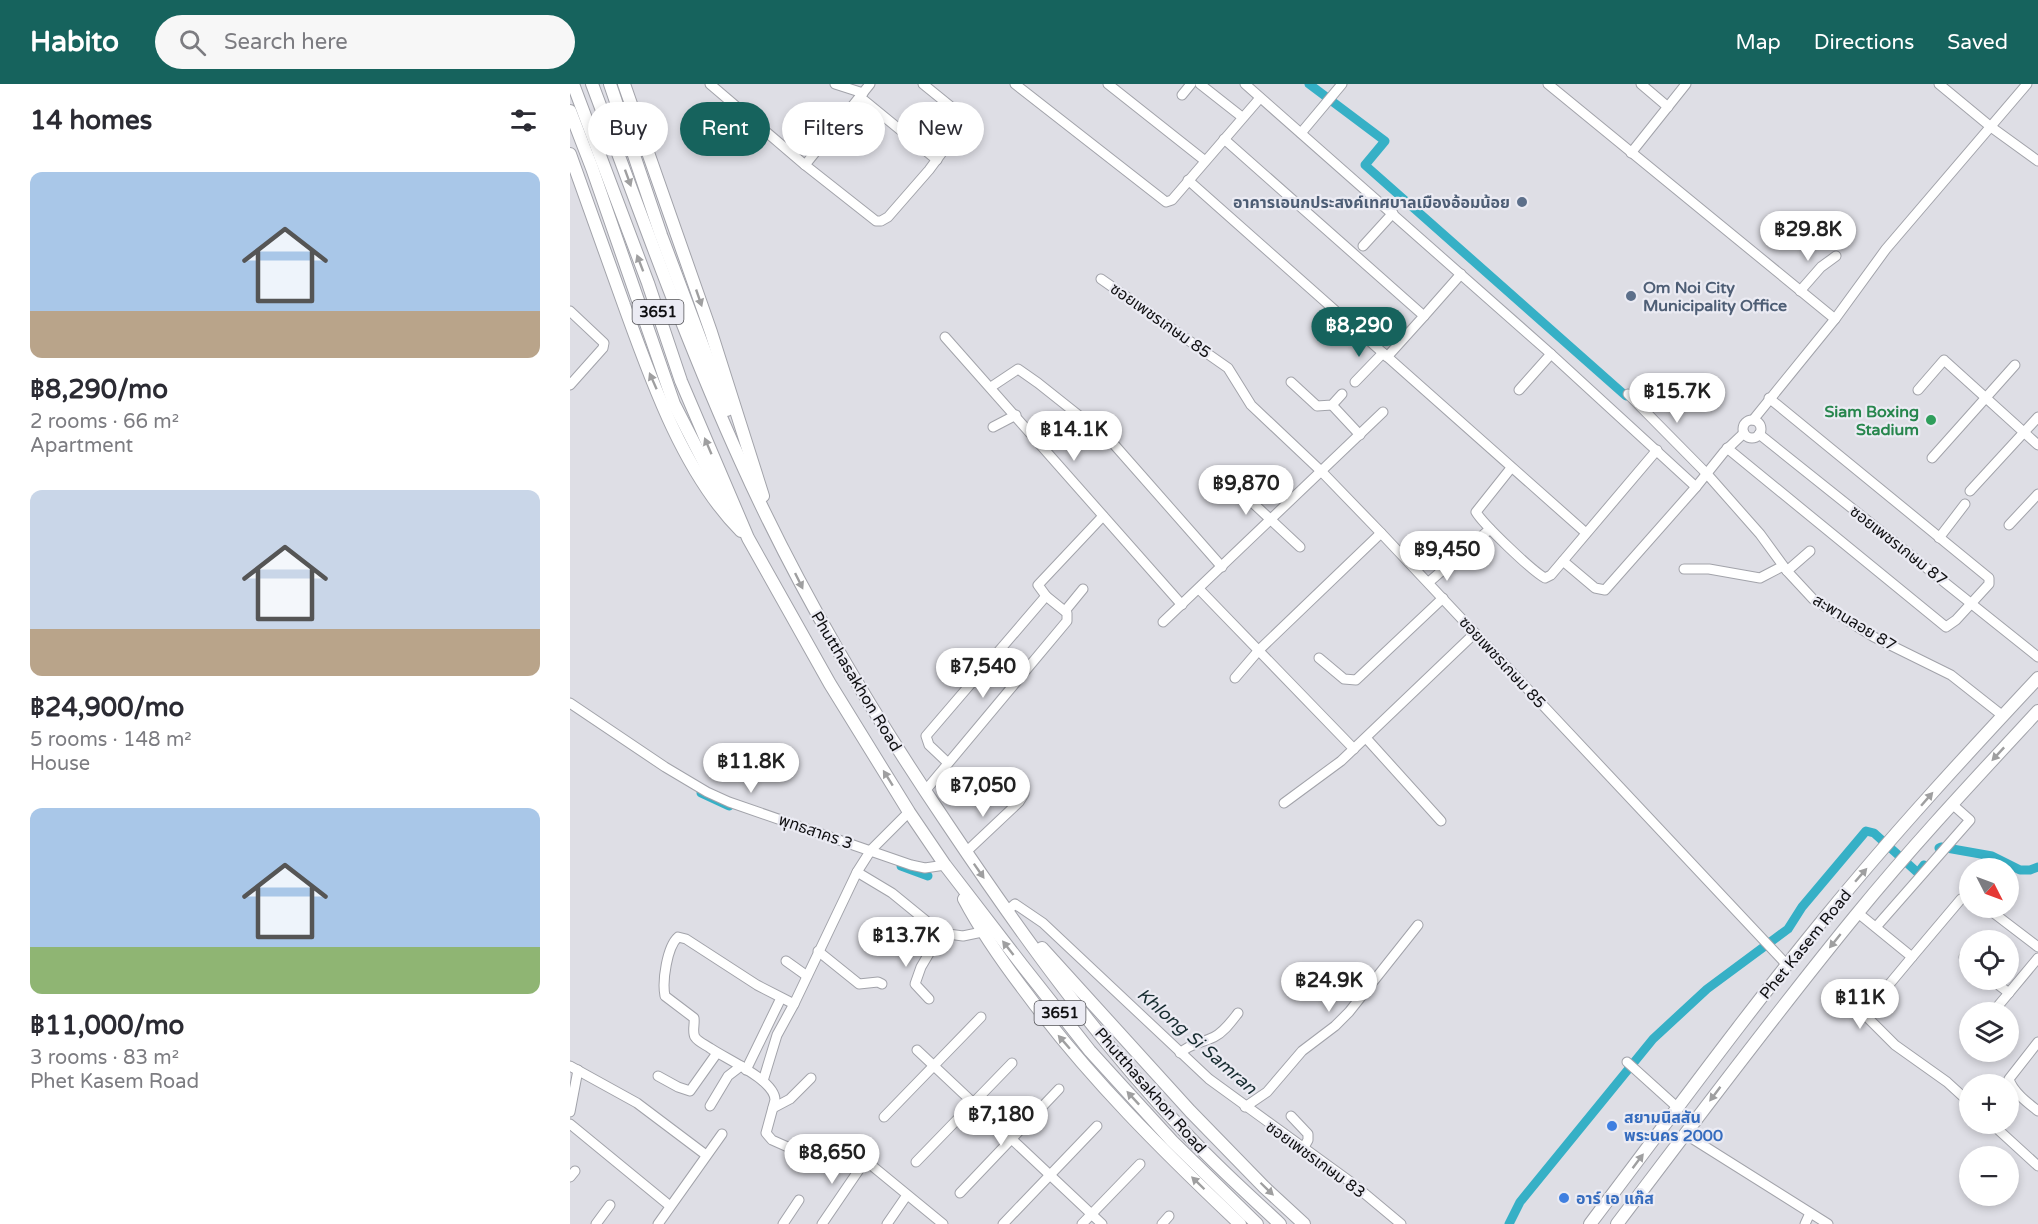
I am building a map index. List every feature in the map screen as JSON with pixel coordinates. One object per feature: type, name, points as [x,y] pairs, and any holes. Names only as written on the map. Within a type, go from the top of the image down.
[{"type":"main road","name":"Phutthasakhon Road","points":[[573,84],[648,283],[681,381],[748,538],[830,684],[909,812],[945,865],[1090,1051],[1172,1141],[1257,1224]]},
{"type":"main road","name":"Phutthasakhon Road","points":[[592,84],[707,384],[742,465],[806,594],[850,674],[966,852],[1011,911],[1067,993],[1183,1131],[1280,1224]]},
{"type":"main road","points":[[610,84],[661,235],[773,528]]},
{"type":"main road","points":[[624,84],[711,332],[773,528]]},
{"type":"main road","points":[[570,111],[674,404],[710,475],[748,538]]},
{"type":"main road","points":[[570,154],[647,367],[663,404],[688,457],[704,483],[727,516],[748,538]]},
{"type":"main road","name":"Phet Kasem Road","points":[[1590,1224],[1787,965],[1886,846],[2038,678]]},
{"type":"main road","points":[[2022,695],[2038,710]]},
{"type":"main road","name":"Phet Kasem Road","points":[[1617,1224],[1781,1008],[1858,913],[1952,804],[2038,710]]},
{"type":"main road","points":[[955,879],[982,932],[1050,1025],[1109,1094],[1240,1224]]},
{"type":"main road","points":[[1011,911],[1190,1111],[1264,1187],[1304,1224]]},
{"type":"street","points":[[710,84],[805,165],[876,221],[888,217],[937,160],[963,124],[963,119],[923,84]]},
{"type":"street","points":[[835,84],[861,95],[937,160]]},
{"type":"street","points":[[805,165],[870,84]]},
{"type":"street","points":[[1015,84],[1162,201],[1170,201],[1260,98]]},
{"type":"street","points":[[1108,84],[1204,160]]},
{"type":"street","points":[[1182,94],[1191,84]]},
{"type":"street","points":[[1200,84],[1242,117]]},
{"type":"street","points":[[1245,84],[1551,354],[1696,487]]},
{"type":"street","points":[[1301,133],[1342,84]]},
{"type":"street","points":[[1548,84],[1835,319]]},
{"type":"street","points":[[1641,84],[1668,107]]},
{"type":"street","points":[[1631,153],[1686,84]]},
{"type":"street","points":[[1939,84],[1991,127],[2038,161]]},
{"type":"street","points":[[1563,561],[1595,588],[1605,590],[1696,487],[1727,448],[1744,433],[1744,424],[1753,420],[1835,319],[1886,249],[2027,84]]},
{"type":"street","points":[[1224,139],[1424,316]]},
{"type":"street","points":[[1188,180],[1586,533]]},
{"type":"street","points":[[1363,246],[1393,213]]},
{"type":"street","points":[[1800,291],[1821,267],[1836,256]]},
{"type":"street","points":[[1355,382],[1424,316],[1461,274]]},
{"type":"street","name":"ซอยเพชรเกษม 85","points":[[1101,279],[1228,368],[1251,405],[1323,472],[1429,582],[1787,965]]},
{"type":"street","points":[[570,311],[604,343],[603,348],[570,384]]},
{"type":"street","points":[[945,337],[1182,605]]},
{"type":"street","points":[[1519,390],[1551,354]]},
{"type":"street","points":[[1918,390],[1944,360],[2038,445]]},
{"type":"street","points":[[1932,458],[2015,365]]},
{"type":"street","points":[[991,387],[1017,369],[1047,390],[1111,441],[1222,567]]},
{"type":"street","points":[[1291,382],[1317,406],[1332,405],[1342,394]]},
{"type":"street","name":"สะพานลอย 87","points":[[1628,394],[1707,474],[1813,599],[1874,637],[1951,675],[2003,716]]},
{"type":"street","points":[[1727,448],[1947,627],[1989,584],[1989,578],[1769,398]]},
{"type":"street","points":[[1332,405],[1360,435]]},
{"type":"street","points":[[1163,622],[1323,472],[1383,412]]},
{"type":"street","points":[[993,427],[1016,415]]},
{"type":"street","points":[[1970,491],[2038,417]]},
{"type":"street","points":[[1744,433],[1752,438],[1759,434],[1761,429],[1759,424],[1753,420]]},
{"type":"street","name":"ซอยเพชรเกษม 87","points":[[1759,434],[2038,657]]},
{"type":"street","points":[[1511,468],[1476,509],[1477,515],[1535,572],[1545,578],[1551,575],[1657,450]]},
{"type":"street","points":[[1240,491],[1300,547]]},
{"type":"street","points":[[2009,525],[2038,494]]},
{"type":"street","points":[[1939,538],[1965,504]]},
{"type":"street","points":[[925,791],[1067,621],[1069,616],[1046,596],[1039,587],[1039,582],[1103,516]]},
{"type":"street","points":[[1429,582],[1490,529]]},
{"type":"street","points":[[1235,678],[1259,650],[1381,533]]},
{"type":"street","points":[[1684,569],[1708,568],[1760,578],[1785,568],[1810,551]]},
{"type":"street","points":[[1065,611],[1083,589]]},
{"type":"street","points":[[1199,589],[1354,749]]},
{"type":"street","points":[[948,763],[928,745],[926,736],[1046,596]]},
{"type":"street","points":[[1319,658],[1344,679],[1356,680],[1443,598]]},
{"type":"street","points":[[1284,803],[1341,761],[1475,633]]},
{"type":"street","name":"พุทธสาคร 3","points":[[570,703],[680,777],[729,802],[911,865],[925,868],[945,865]]},
{"type":"street","points":[[1366,738],[1441,821]]},
{"type":"street","points":[[966,852],[1019,802],[1023,794],[1019,785]]},
{"type":"street","points":[[1876,927],[1970,820],[1952,804]]},
{"type":"street","points":[[763,1081],[782,1024],[794,1004],[859,869],[870,850],[909,812]]},
{"type":"street","points":[[859,869],[942,933],[963,936],[982,932]]},
{"type":"street","points":[[1959,901],[1867,1011],[1867,1017],[1895,1045],[1959,1093]]},
{"type":"street","name":"ซอยเพชรเกษม 83","points":[[1011,911],[1043,923],[1209,1079],[1352,1184],[1401,1224]]},
{"type":"street","points":[[1858,913],[1912,957]]},
{"type":"street","points":[[2000,918],[2038,947]]},
{"type":"street","points":[[1245,1107],[1267,1092],[1302,1051],[1335,1026],[1349,1012],[1418,926]]},
{"type":"street","points":[[929,999],[915,984],[921,967],[942,933]]},
{"type":"street","points":[[790,1148],[772,1140],[766,1133],[775,1095],[763,1081],[695,1037],[694,1018],[664,996],[664,977],[673,942],[678,937],[686,939],[763,989],[794,1004]]},
{"type":"street","points":[[818,951],[859,984],[878,982],[882,984]]},
{"type":"street","points":[[2002,1002],[2038,958]]},
{"type":"street","points":[[786,961],[807,976]]},
{"type":"street","points":[[2005,990],[2009,993]]},
{"type":"street","points":[[710,1106],[728,1076],[743,1068],[758,1048],[782,998]]},
{"type":"street","points":[[1180,1053],[1193,1043],[1213,1038],[1238,1013]]},
{"type":"street","points":[[884,1117],[981,1017]]},
{"type":"street","points":[[2038,1042],[2009,1079],[2018,1093],[2038,1112]]},
{"type":"street","points":[[758,1048],[774,1048]]},
{"type":"street","points":[[918,1050],[1102,1224]]},
{"type":"street","points":[[658,1076],[690,1091],[717,1053]]},
{"type":"street","points":[[1627,1062],[1678,1107]]},
{"type":"street","points":[[916,1162],[1012,1063]]},
{"type":"street","points":[[570,1112],[574,1068],[637,1102],[706,1155]]},
{"type":"street","points":[[773,1108],[790,1100],[811,1078]]},
{"type":"street","points":[[960,1194],[1059,1089]]},
{"type":"street","points":[[1291,1116],[1308,1134],[1308,1140],[1303,1149]]},
{"type":"street","points":[[570,1124],[670,1206]]},
{"type":"street","points":[[1003,1224],[1097,1126]]},
{"type":"street","points":[[658,1224],[722,1134]]},
{"type":"street","points":[[1685,1134],[1828,1224]]},
{"type":"street","points":[[2003,1134],[2038,1166]]},
{"type":"street","points":[[854,1151],[943,1224]]},
{"type":"street","points":[[822,1224],[865,1161]]},
{"type":"street","points":[[1082,1224],[1140,1164]]},
{"type":"street","points":[[887,1224],[907,1195]]},
{"type":"street","points":[[783,1224],[799,1200]]},
{"type":"street","points":[[596,1224],[610,1206]]},
{"type":"street","points":[[1805,1224],[1810,1214]]},
{"type":"street","points":[[1162,1224],[1169,1216]]},
{"type":"waterway","points":[[1309,84],[1385,141],[1365,165],[1626,396],[1636,393]]},
{"type":"waterway","name":"Khlong Si Samran","points":[[701,793],[729,806]]},
{"type":"waterway","points":[[1509,1224],[1520,1202],[1653,1039],[1707,989],[1788,929],[1802,907],[1866,831],[1874,833],[1918,873],[1924,865]]},
{"type":"waterway","points":[[1939,848],[1992,856],[2020,870],[2038,867]]},
{"type":"waterway","name":"Khlong Si Samran","points":[[901,866],[928,876]]},
{"type":"place","name":"อาคารเอนกประสงค์เทศบาลเมืองอ้อมน้อย","points":[[1522,202]]},
{"type":"place","name":"Om Noi City Municipality Office","points":[[1631,296]]},
{"type":"place","name":"Siam Boxing Stadium","points":[[1931,420]]},
{"type":"place","name":"สยามนิสสัน พระนคร 2000","points":[[1612,1126]]},
{"type":"place","name":"อาร์ เอ แก๊ส","points":[[1564,1198]]}]
